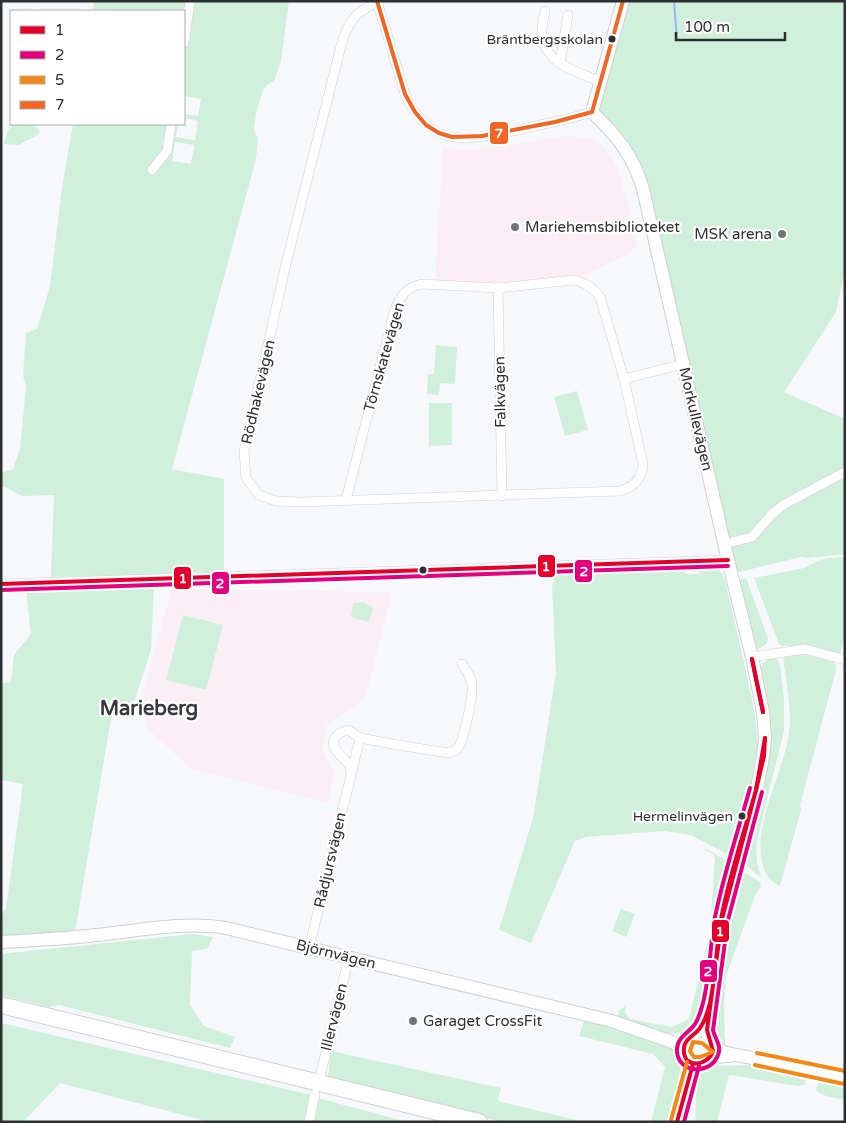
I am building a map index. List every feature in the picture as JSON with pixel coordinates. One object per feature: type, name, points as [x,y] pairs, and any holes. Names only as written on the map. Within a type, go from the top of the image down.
[{"type":"highway","points":[[1,1005],[479,1122]]},
{"type":"highway","points":[[1,1014],[437,1122]]},
{"type":"street","points":[[185,35],[190,1]]},
{"type":"street","points":[[378,2],[405,94],[411,108],[421,121],[437,132],[461,139],[477,138],[592,112],[623,1]]},
{"type":"street","name":"Rödhakevägen","points":[[378,2],[355,15],[348,25],[342,42],[286,264],[244,452],[246,478],[259,495],[276,501],[502,496],[620,491],[630,488],[637,482],[642,474],[643,464],[624,379]]},
{"type":"street","points":[[545,11],[542,34],[544,44],[554,59],[600,81]]},
{"type":"street","points":[[560,63],[568,15]]},
{"type":"street","name":"Morkullevägen","points":[[592,112],[617,137],[631,156],[639,174],[724,544],[752,657],[763,712],[765,738],[763,758],[722,919],[709,1009],[699,1030],[690,1037]]},
{"type":"street","points":[[152,170],[167,151],[171,125]]},
{"type":"street","name":"Törnskatevägen","points":[[346,500],[394,312],[400,297],[413,286],[421,284],[498,288],[574,280],[584,282],[592,287],[600,297],[624,379]]},
{"type":"street","name":"Falkvägen","points":[[498,288],[502,496]]},
{"type":"street","points":[[624,379],[683,364]]},
{"type":"street","points":[[724,544],[752,537],[772,514],[783,506],[845,472]]},
{"type":"street","points":[[1,584],[728,560]]},
{"type":"street","points":[[752,657],[804,649],[845,660]]},
{"type":"street","points":[[351,773],[349,764],[336,752],[334,746],[334,738],[340,732],[348,730],[360,738],[398,745],[448,753],[458,748],[462,741],[471,701],[472,686],[469,674],[462,664]]},
{"type":"street","name":"Rådjursvägen","points":[[309,948],[360,738]]},
{"type":"street","name":"Björnvägen","points":[[1,942],[94,936],[142,930],[207,926],[226,928],[578,1012],[664,1038],[675,1043],[683,1050],[686,1058],[693,1064],[699,1064],[717,1057],[734,1055]]},
{"type":"street","name":"Illervägen","points":[[320,1077],[349,957]]},
{"type":"street","points":[[709,1009],[707,1030],[713,1054],[709,1060]]},
{"type":"street","name":"Björnvägen","points":[[664,1038],[703,1035],[726,1053],[845,1078]]},
{"type":"street","points":[[683,1050],[690,1037]]},
{"type":"street","points":[[678,1122],[693,1064]]},
{"type":"street","points":[[309,1122],[316,1094]]},
{"type":"shaded area","points":[[566,136],[591,139],[598,142],[611,156],[617,168],[626,198],[636,243],[634,249],[627,255],[574,280],[535,283],[435,285],[443,147],[458,150],[481,149]]},
{"type":"shaded area","points":[[172,589],[392,592],[365,699],[327,724],[322,750],[334,773],[328,803],[190,768],[147,728],[141,701]]},
{"type":"green space","points":[[94,1],[289,1],[281,61],[274,81],[267,85],[262,93],[256,113],[254,130],[258,138],[256,159],[172,469],[224,479],[224,573],[51,577],[54,495],[22,496],[5,487],[1,487],[1,473],[13,469],[20,449],[26,386],[23,376],[26,333],[37,329],[50,286],[62,187],[73,125],[178,125],[176,137],[195,140],[198,121],[185,118],[185,114],[198,116],[201,99],[185,96],[185,10],[93,10]],"holes":[[[175,142],[194,145],[191,164],[172,161]]]},
{"type":"green space","points":[[623,1],[845,1],[845,270],[836,312],[784,392],[845,419],[845,554],[801,557],[731,574],[639,174],[592,112]]},
{"type":"green space","points":[[11,125],[33,125],[40,131],[39,134],[18,145],[4,144]]},
{"type":"green space","points":[[436,345],[457,347],[455,384],[440,383],[439,395],[427,394],[428,374],[434,374]]},
{"type":"green space","points":[[577,391],[588,430],[565,436],[554,397]]},
{"type":"green space","points":[[429,403],[452,403],[452,445],[429,446]]},
{"type":"green space","points":[[845,557],[845,634],[840,655],[804,645],[782,646],[779,644],[754,578],[804,568],[827,558]]},
{"type":"green space","points":[[699,567],[718,570],[725,579],[755,716],[758,745],[751,783],[739,819],[730,856],[691,835],[664,831],[586,837],[575,841],[531,943],[499,930],[533,818],[556,673],[552,586],[556,574],[684,568],[685,574],[699,574]]},
{"type":"green space","points":[[746,578],[768,638],[767,643],[759,649],[752,644],[737,581]]},
{"type":"green space","points":[[154,584],[151,650],[133,705],[112,713],[75,932],[1,937],[1,916],[6,909],[23,784],[1,780],[1,683],[11,682],[14,655],[31,634],[26,591]]},
{"type":"green space","points":[[363,602],[373,608],[369,622],[351,617],[353,603]]},
{"type":"green space","points":[[183,615],[223,625],[206,690],[166,680]]},
{"type":"green space","points":[[804,654],[833,662],[836,665],[836,670],[780,886],[768,877],[762,861],[760,844],[763,825],[789,733],[789,705],[783,657]]},
{"type":"green space","points":[[770,659],[776,659],[780,664],[784,699],[784,731],[756,844],[757,862],[761,877],[741,862],[760,807],[762,787],[761,671],[762,663]]},
{"type":"green space","points":[[705,848],[729,862],[711,948],[705,996],[699,1015],[689,1029],[676,1033],[660,1032],[620,1020],[618,1016],[619,1010],[626,1006],[625,1013],[630,1019],[672,1027],[689,1019],[710,932],[715,859],[713,854]]},
{"type":"green space","points":[[738,868],[760,882],[761,886],[754,898],[726,976],[724,1004],[725,1044],[719,1040],[716,1027],[716,1008],[721,957]]},
{"type":"green space","points":[[621,909],[635,914],[626,937],[612,931]]},
{"type":"green space","points":[[192,934],[213,937],[207,949],[192,951],[190,1005],[204,1026],[235,1037],[230,1048],[59,1005],[49,1007],[1,995],[1,954]]},
{"type":"green space","points":[[584,1021],[659,1041],[676,1052],[683,1066],[670,1122],[651,1122],[665,1067],[653,1054],[579,1036]]},
{"type":"green space","points":[[1,1023],[311,1095],[304,1122],[210,1122],[60,1083],[23,1122],[1,1122]]},
{"type":"green space","points":[[331,1051],[501,1088],[498,1101],[584,1122],[502,1122],[328,1078]]},
{"type":"green space","points":[[752,1065],[804,1072],[807,1077],[804,1085],[798,1086],[729,1075],[717,1122],[695,1122],[697,1079],[705,1066]]},
{"type":"green space","points":[[823,1078],[845,1082],[845,1100],[826,1096],[816,1090],[819,1081]]},
{"type":"green space","points":[[318,1098],[408,1122],[313,1122]]},
{"type":"waterway","points":[[674,1],[677,40]]},
{"type":"transit line","name":"7","points":[[377,1],[405,94],[415,112],[426,125],[439,133],[452,137],[482,136],[555,122],[592,112],[623,1]]},
{"type":"transit line","name":"1","points":[[1,584],[728,560]]},
{"type":"transit line","name":"2","points":[[1,590],[728,566]]},
{"type":"transit line","name":"1","points":[[752,659],[763,712]]},
{"type":"transit line","name":"1","points":[[752,659],[763,712]]},
{"type":"transit line","name":"1","points":[[756,790],[765,738]]},
{"type":"transit line","name":"1","points":[[756,790],[764,756],[765,738]]},
{"type":"transit line","name":"2","points":[[750,788],[715,917],[707,982],[700,1014],[696,1022],[680,1039],[677,1047],[679,1059],[683,1065],[689,1068],[702,1069],[709,1066],[714,1062],[719,1052],[719,1046],[713,1030],[728,920],[762,792]]},
{"type":"transit line","name":"1","points":[[756,790],[722,919],[707,1030],[713,1051],[706,1060],[697,1064],[692,1063],[685,1057],[684,1048],[687,1041],[702,1025],[709,1006],[724,903],[756,790]]},
{"type":"transit line","name":"5","points":[[693,1042],[702,1043],[713,1052],[700,1057],[694,1057],[690,1051],[693,1042]]},
{"type":"transit line","name":"5","points":[[757,1053],[845,1071]]},
{"type":"transit line","name":"5","points":[[671,1120],[687,1062]]},
{"type":"transit line","name":"1","points":[[677,1122],[693,1064]]},
{"type":"transit line","name":"5","points":[[755,1065],[844,1084]]},
{"type":"transit line","name":"2","points":[[684,1122],[699,1066]]},
{"type":"place","name":"Bräntbergsskolan","points":[[612,39]]},
{"type":"place","name":"Mariehemsbiblioteket","points":[[515,227]]},
{"type":"place","name":"MSK arena","points":[[782,234]]},
{"type":"place","name":"Hermelinvägen","points":[[742,816]]},
{"type":"place","name":"Garaget CrossFit","points":[[413,1021]]},
{"type":"district","name":"Marieberg","points":[[149,708]]}]
